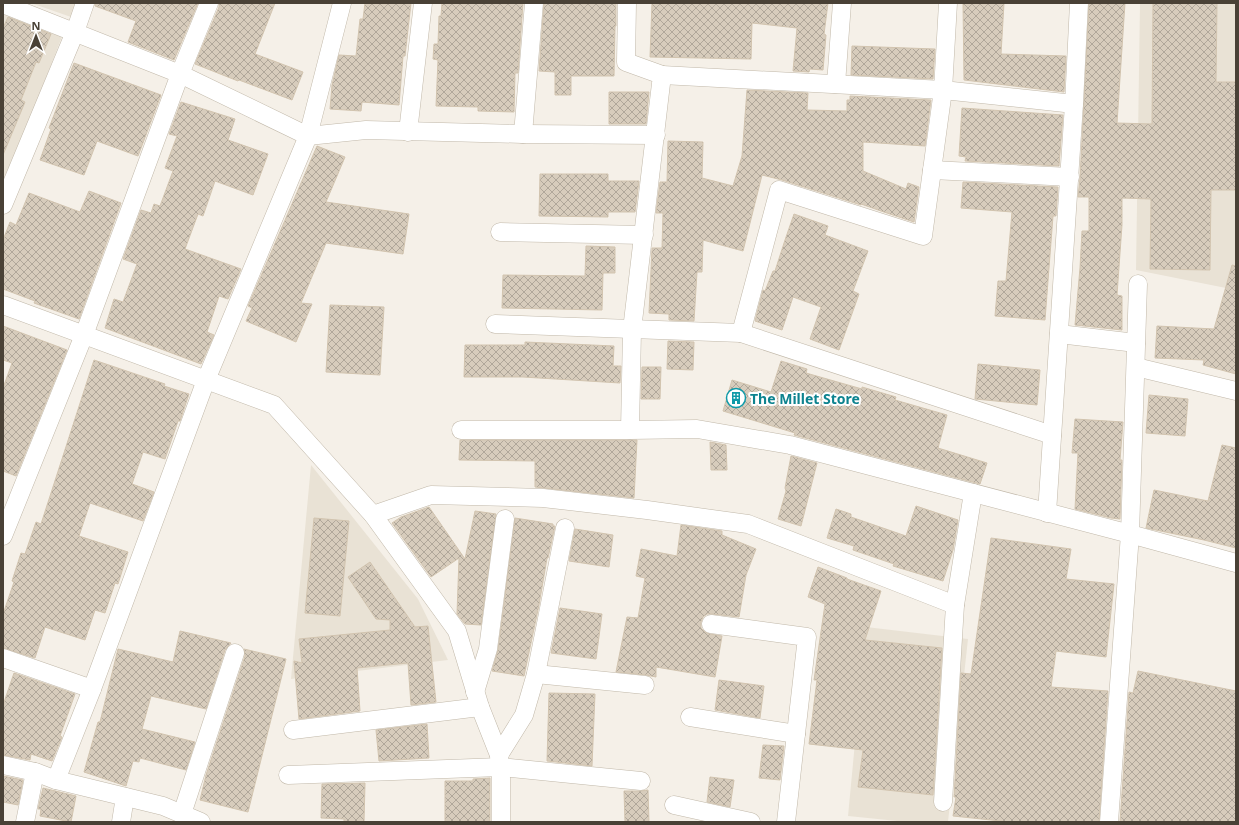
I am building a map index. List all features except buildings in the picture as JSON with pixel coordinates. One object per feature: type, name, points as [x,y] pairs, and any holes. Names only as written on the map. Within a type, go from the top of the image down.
[{"type":"street","points":[[3,205],[75,32],[85,3]]},
{"type":"street","points":[[3,536],[84,336],[180,74],[209,3]]},
{"type":"street","points":[[56,780],[92,689],[206,380],[308,136],[342,3]]},
{"type":"street","points":[[408,132],[423,3]]},
{"type":"street","points":[[523,134],[534,3]]},
{"type":"street","points":[[627,3],[626,62],[662,75],[943,90],[1074,104]]},
{"type":"street","points":[[836,84],[842,3]]},
{"type":"street","points":[[741,333],[779,190],[923,236],[943,90],[948,3]]},
{"type":"street","points":[[1047,513],[1070,177],[1079,3]]},
{"type":"street","points":[[3,4],[180,74],[308,136],[366,130],[523,134],[656,135]]},
{"type":"street","points":[[630,430],[632,330],[662,75]]},
{"type":"street","points":[[932,170],[1070,177]]},
{"type":"street","points":[[500,232],[644,235]]},
{"type":"street","points":[[1110,822],[1130,534],[1138,284]]},
{"type":"street","points":[[3,305],[274,405],[373,515],[457,631],[478,700],[500,761],[502,778],[501,822]]},
{"type":"street","points":[[495,324],[741,333],[1052,435]]},
{"type":"street","points":[[1059,334],[1136,343]]},
{"type":"street","points":[[1136,367],[1236,391]]},
{"type":"street","points":[[461,430],[697,429],[790,444],[1236,563]]},
{"type":"street","points":[[943,802],[955,605],[973,493]]},
{"type":"street","points":[[373,515],[431,495],[543,498],[748,524],[955,605]]},
{"type":"street","points":[[478,700],[488,649],[505,520]]},
{"type":"street","points":[[500,761],[524,715],[536,674],[565,528]]},
{"type":"street","points":[[711,624],[807,637],[786,822]]},
{"type":"street","points":[[182,814],[235,653]]},
{"type":"street","points":[[3,658],[92,689]]},
{"type":"street","points":[[536,674],[645,685]]},
{"type":"street","points":[[293,730],[478,700]]},
{"type":"street","points":[[690,717],[796,734]]},
{"type":"street","points":[[288,775],[500,761],[641,781]]},
{"type":"street","points":[[3,765],[35,772],[56,780],[162,806],[201,822]]},
{"type":"street","points":[[25,822],[35,772]]},
{"type":"street","points":[[121,822],[125,797]]},
{"type":"street","points":[[674,805],[751,822]]},
{"type":"shaded area","points":[[31,3],[76,3],[71,17]]},
{"type":"shaded area","points":[[1140,3],[1236,3],[1236,290],[1136,270]]},
{"type":"shaded area","points":[[3,11],[63,34],[3,188]]},
{"type":"shaded area","points":[[311,465],[418,599],[448,660],[291,679]]},
{"type":"shaded area","points":[[866,627],[968,639],[948,822],[907,822],[848,816]]},
{"type":"place","name":"The Millet Store","points":[[736,398]]}]
